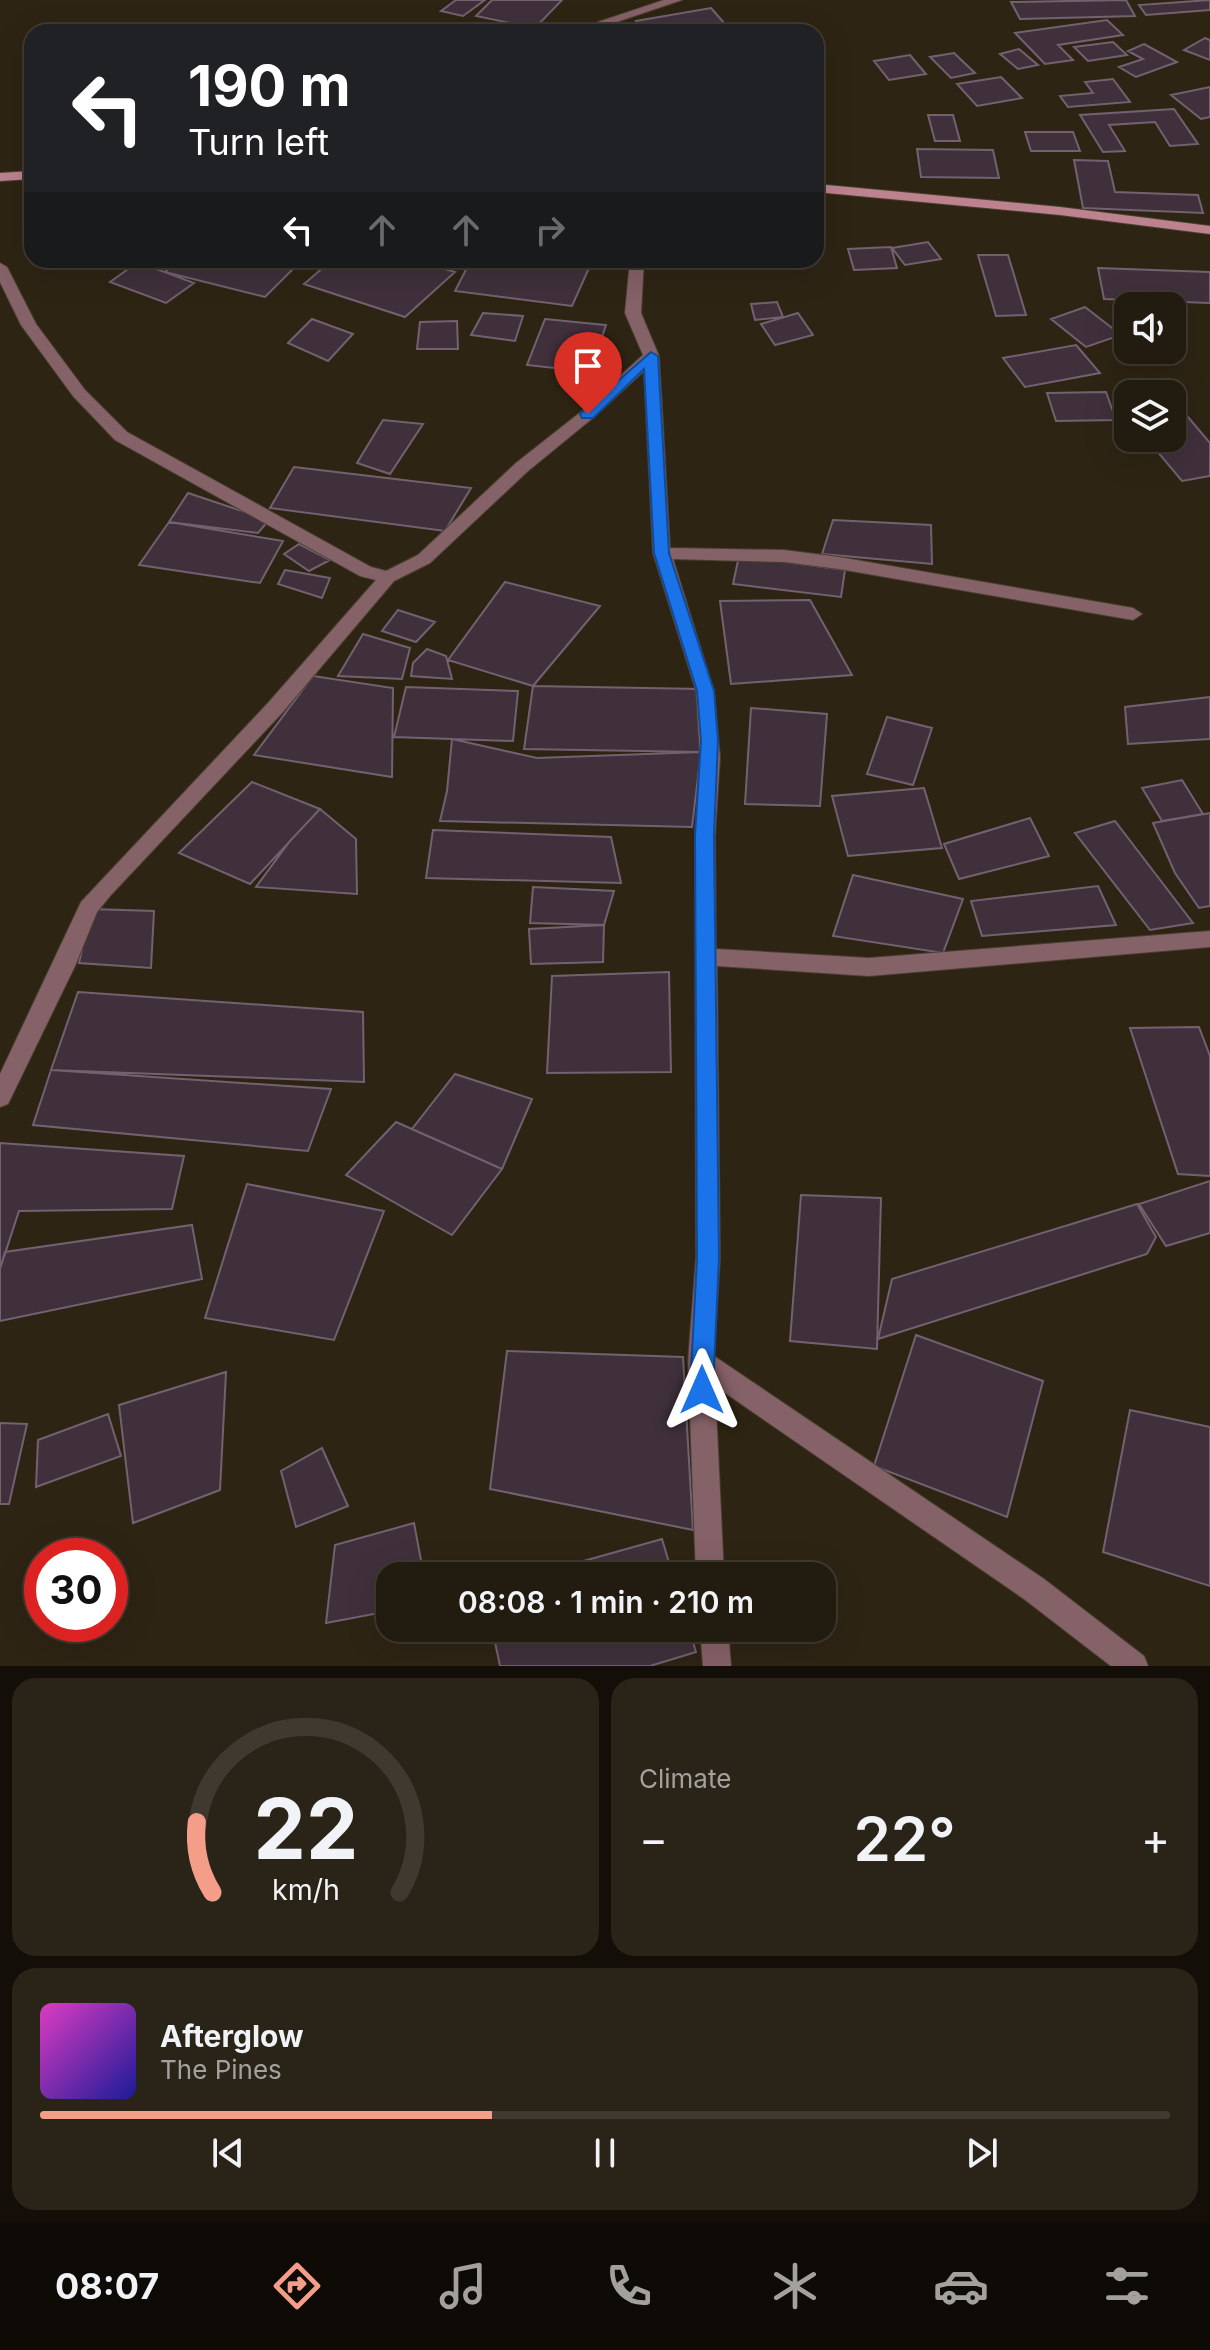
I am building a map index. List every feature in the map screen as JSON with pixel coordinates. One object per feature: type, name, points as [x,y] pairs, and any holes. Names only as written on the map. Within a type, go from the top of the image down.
[{"type":"main road","points":[[0,177],[24,176]]},
{"type":"main road","points":[[824,189],[1060,211],[1210,230]]},
{"type":"street","points":[[600,24],[676,0]]},
{"type":"street","points":[[0,267],[29,325],[79,393],[121,436],[366,572],[388,577]]},
{"type":"street","points":[[636,268],[633,313],[651,356],[662,553],[705,691],[710,757],[705,836],[708,1258],[701,1362],[709,1562]]},
{"type":"street","points":[[0,1097],[64,966],[88,908],[266,719],[388,577],[424,559],[522,467],[588,414],[651,356]]},
{"type":"street","points":[[662,553],[784,556],[839,563],[1133,614]]},
{"type":"street","points":[[706,957],[869,967],[1210,939]]},
{"type":"street","points":[[701,1362],[1034,1589],[1134,1666]]},
{"type":"street","points":[[715,1642],[717,1666]]},
{"type":"building","points":[[456,0],[485,0],[463,16],[441,11]]},
{"type":"building","points":[[492,0],[562,0],[539,24],[515,24],[476,16]]},
{"type":"building","points":[[1126,0],[1135,16],[1020,19],[1011,2]]},
{"type":"building","points":[[1210,0],[1210,10],[1146,15],[1139,5]]},
{"type":"building","points":[[711,8],[725,24],[639,24],[636,21]]},
{"type":"building","points":[[1107,20],[1123,35],[1058,45],[1073,60],[1045,64],[1015,33]]},
{"type":"building","points":[[1205,38],[1210,40],[1210,60],[1184,50]]},
{"type":"building","points":[[1113,42],[1127,55],[1088,61],[1074,47]]},
{"type":"building","points":[[1144,44],[1177,62],[1136,77],[1119,67],[1143,59],[1128,51]]},
{"type":"building","points":[[1019,49],[1038,65],[1018,69],[1000,54]]},
{"type":"building","points":[[954,53],[975,73],[951,78],[930,57]]},
{"type":"building","points":[[910,55],[926,74],[889,80],[874,61]]},
{"type":"building","points":[[1001,77],[1022,98],[977,106],[957,84]]},
{"type":"building","points":[[1113,79],[1130,102],[1068,107],[1060,96],[1093,93],[1085,82]]},
{"type":"building","points":[[1210,87],[1210,117],[1201,119],[1171,95]]},
{"type":"building","points":[[1174,109],[1198,144],[1170,146],[1155,122],[1109,125],[1125,151],[1103,152],[1080,115]]},
{"type":"building","points":[[928,115],[953,115],[960,141],[935,141]]},
{"type":"building","points":[[1025,132],[1073,132],[1080,151],[1031,151]]},
{"type":"building","points":[[917,149],[993,150],[999,178],[921,177]]},
{"type":"building","points":[[1074,160],[1108,161],[1115,192],[1198,195],[1203,213],[1083,208]]},
{"type":"building","points":[[928,242],[941,259],[905,265],[892,248]]},
{"type":"building","points":[[891,247],[897,268],[854,270],[848,249]]},
{"type":"building","points":[[978,255],[1008,255],[1026,315],[996,316]]},
{"type":"building","points":[[130,268],[154,268],[194,283],[166,303],[110,282]]},
{"type":"building","points":[[169,268],[294,268],[265,297],[165,272]]},
{"type":"building","points":[[323,268],[442,268],[455,272],[405,317],[304,284]]},
{"type":"building","points":[[467,268],[589,268],[572,306],[455,291]]},
{"type":"building","points":[[1098,268],[1210,272],[1210,303],[1186,302],[1186,292],[1114,292],[1114,299],[1104,299]]},
{"type":"building","points":[[777,302],[783,317],[755,320],[751,304]]},
{"type":"building","points":[[1085,307],[1114,330],[1114,337],[1086,347],[1051,319]]},
{"type":"building","points":[[483,313],[523,316],[515,341],[471,335]]},
{"type":"building","points":[[798,313],[813,335],[775,345],[761,324]]},
{"type":"building","points":[[312,319],[353,334],[328,361],[288,343]]},
{"type":"building","points":[[545,319],[606,325],[590,372],[527,365]]},
{"type":"building","points":[[457,321],[458,349],[417,349],[420,322]]},
{"type":"building","points":[[1076,345],[1100,373],[1025,387],[1003,358]]},
{"type":"building","points":[[1106,392],[1114,420],[1056,421],[1047,393]]},
{"type":"building","points":[[1186,418],[1210,443],[1210,476],[1182,481],[1158,452],[1186,452]]},
{"type":"building","points":[[383,420],[423,424],[390,474],[357,463]]},
{"type":"building","points":[[294,467],[471,488],[445,531],[270,508]]},
{"type":"building","points":[[188,493],[269,520],[258,533],[169,522]]},
{"type":"building","points":[[833,520],[931,525],[932,564],[822,554]]},
{"type":"building","points":[[169,522],[283,541],[260,583],[139,565]]},
{"type":"building","points":[[299,544],[330,560],[309,571],[284,554]]},
{"type":"building","points":[[739,556],[845,570],[841,597],[733,584]]},
{"type":"building","points":[[285,570],[330,578],[322,598],[278,584]]},
{"type":"building","points":[[505,582],[600,606],[533,686],[448,660]]},
{"type":"building","points":[[810,600],[852,675],[731,684],[720,601]]},
{"type":"building","points":[[398,610],[435,622],[416,642],[382,631]]},
{"type":"building","points":[[363,634],[410,648],[402,679],[338,676]]},
{"type":"building","points":[[427,649],[446,656],[452,679],[411,676],[413,663]]},
{"type":"building","points":[[313,676],[393,688],[392,777],[254,755]]},
{"type":"building","points":[[533,686],[701,689],[701,752],[524,749]]},
{"type":"building","points":[[406,687],[518,691],[513,741],[394,737]]},
{"type":"building","points":[[1210,697],[1210,739],[1128,744],[1125,707]]},
{"type":"building","points":[[751,708],[827,714],[820,806],[745,804]]},
{"type":"building","points":[[887,717],[932,728],[913,785],[867,774]]},
{"type":"building","points":[[452,739],[537,758],[701,752],[692,827],[440,821],[447,791]]},
{"type":"building","points":[[1182,780],[1203,814],[1162,821],[1142,788]]},
{"type":"building","points":[[252,782],[320,809],[250,884],[179,853]]},
{"type":"building","points":[[924,788],[942,848],[848,856],[832,796]]},
{"type":"building","points":[[320,809],[356,839],[357,894],[256,887],[290,841]]},
{"type":"building","points":[[1210,813],[1210,906],[1199,908],[1175,873],[1153,823]]},
{"type":"building","points":[[1030,818],[1049,856],[959,879],[944,844]]},
{"type":"building","points":[[1115,821],[1193,923],[1150,930],[1075,833]]},
{"type":"building","points":[[433,830],[611,837],[621,883],[426,878]]},
{"type":"building","points":[[853,875],[963,899],[943,953],[833,936]]},
{"type":"building","points":[[1098,886],[1116,925],[982,936],[971,901]]},
{"type":"building","points":[[533,887],[614,891],[604,925],[530,923]]},
{"type":"building","points":[[91,909],[154,911],[151,968],[79,963]]},
{"type":"building","points":[[604,925],[603,962],[531,964],[529,929]]},
{"type":"building","points":[[669,972],[671,1072],[547,1073],[552,976]]},
{"type":"building","points":[[78,992],[363,1012],[364,1082],[51,1070]]},
{"type":"building","points":[[1199,1027],[1210,1056],[1210,1176],[1178,1174],[1130,1028]]},
{"type":"building","points":[[51,1070],[331,1089],[308,1151],[33,1125]]},
{"type":"building","points":[[455,1074],[532,1099],[502,1169],[412,1129]]},
{"type":"building","points":[[396,1122],[502,1169],[452,1235],[346,1175]]},
{"type":"building","points":[[0,1143],[184,1156],[172,1209],[19,1211],[0,1269]]},
{"type":"building","points":[[1210,1181],[1210,1233],[1166,1246],[1139,1204]]},
{"type":"building","points":[[247,1184],[384,1211],[334,1340],[205,1318]]},
{"type":"building","points":[[801,1195],[881,1198],[877,1349],[790,1341]]},
{"type":"building","points":[[1137,1204],[1156,1237],[1147,1254],[878,1339],[892,1279]]},
{"type":"building","points":[[192,1225],[202,1279],[0,1321],[0,1269],[5,1252]]},
{"type":"building","points":[[916,1335],[1043,1381],[1007,1517],[874,1466]]},
{"type":"building","points":[[507,1351],[683,1357],[693,1530],[490,1489]]},
{"type":"building","points":[[226,1372],[220,1490],[133,1523],[119,1405]]},
{"type":"building","points":[[1130,1410],[1210,1427],[1210,1586],[1103,1552]]},
{"type":"building","points":[[108,1414],[121,1456],[36,1487],[38,1440]]},
{"type":"building","points":[[0,1423],[27,1424],[9,1504],[0,1504]]},
{"type":"building","points":[[322,1448],[348,1506],[296,1527],[281,1471]]},
{"type":"building","points":[[414,1523],[421,1562],[376,1562],[376,1614],[326,1623],[335,1545]]},
{"type":"building","points":[[662,1539],[669,1562],[580,1562]]},
{"type":"building","points":[[495,1642],[693,1642],[696,1652],[650,1666],[500,1666]]},
{"type":"route","points":[[588,414],[651,356],[662,553],[705,691],[710,757],[705,836],[708,1258],[702,1390]]}]
